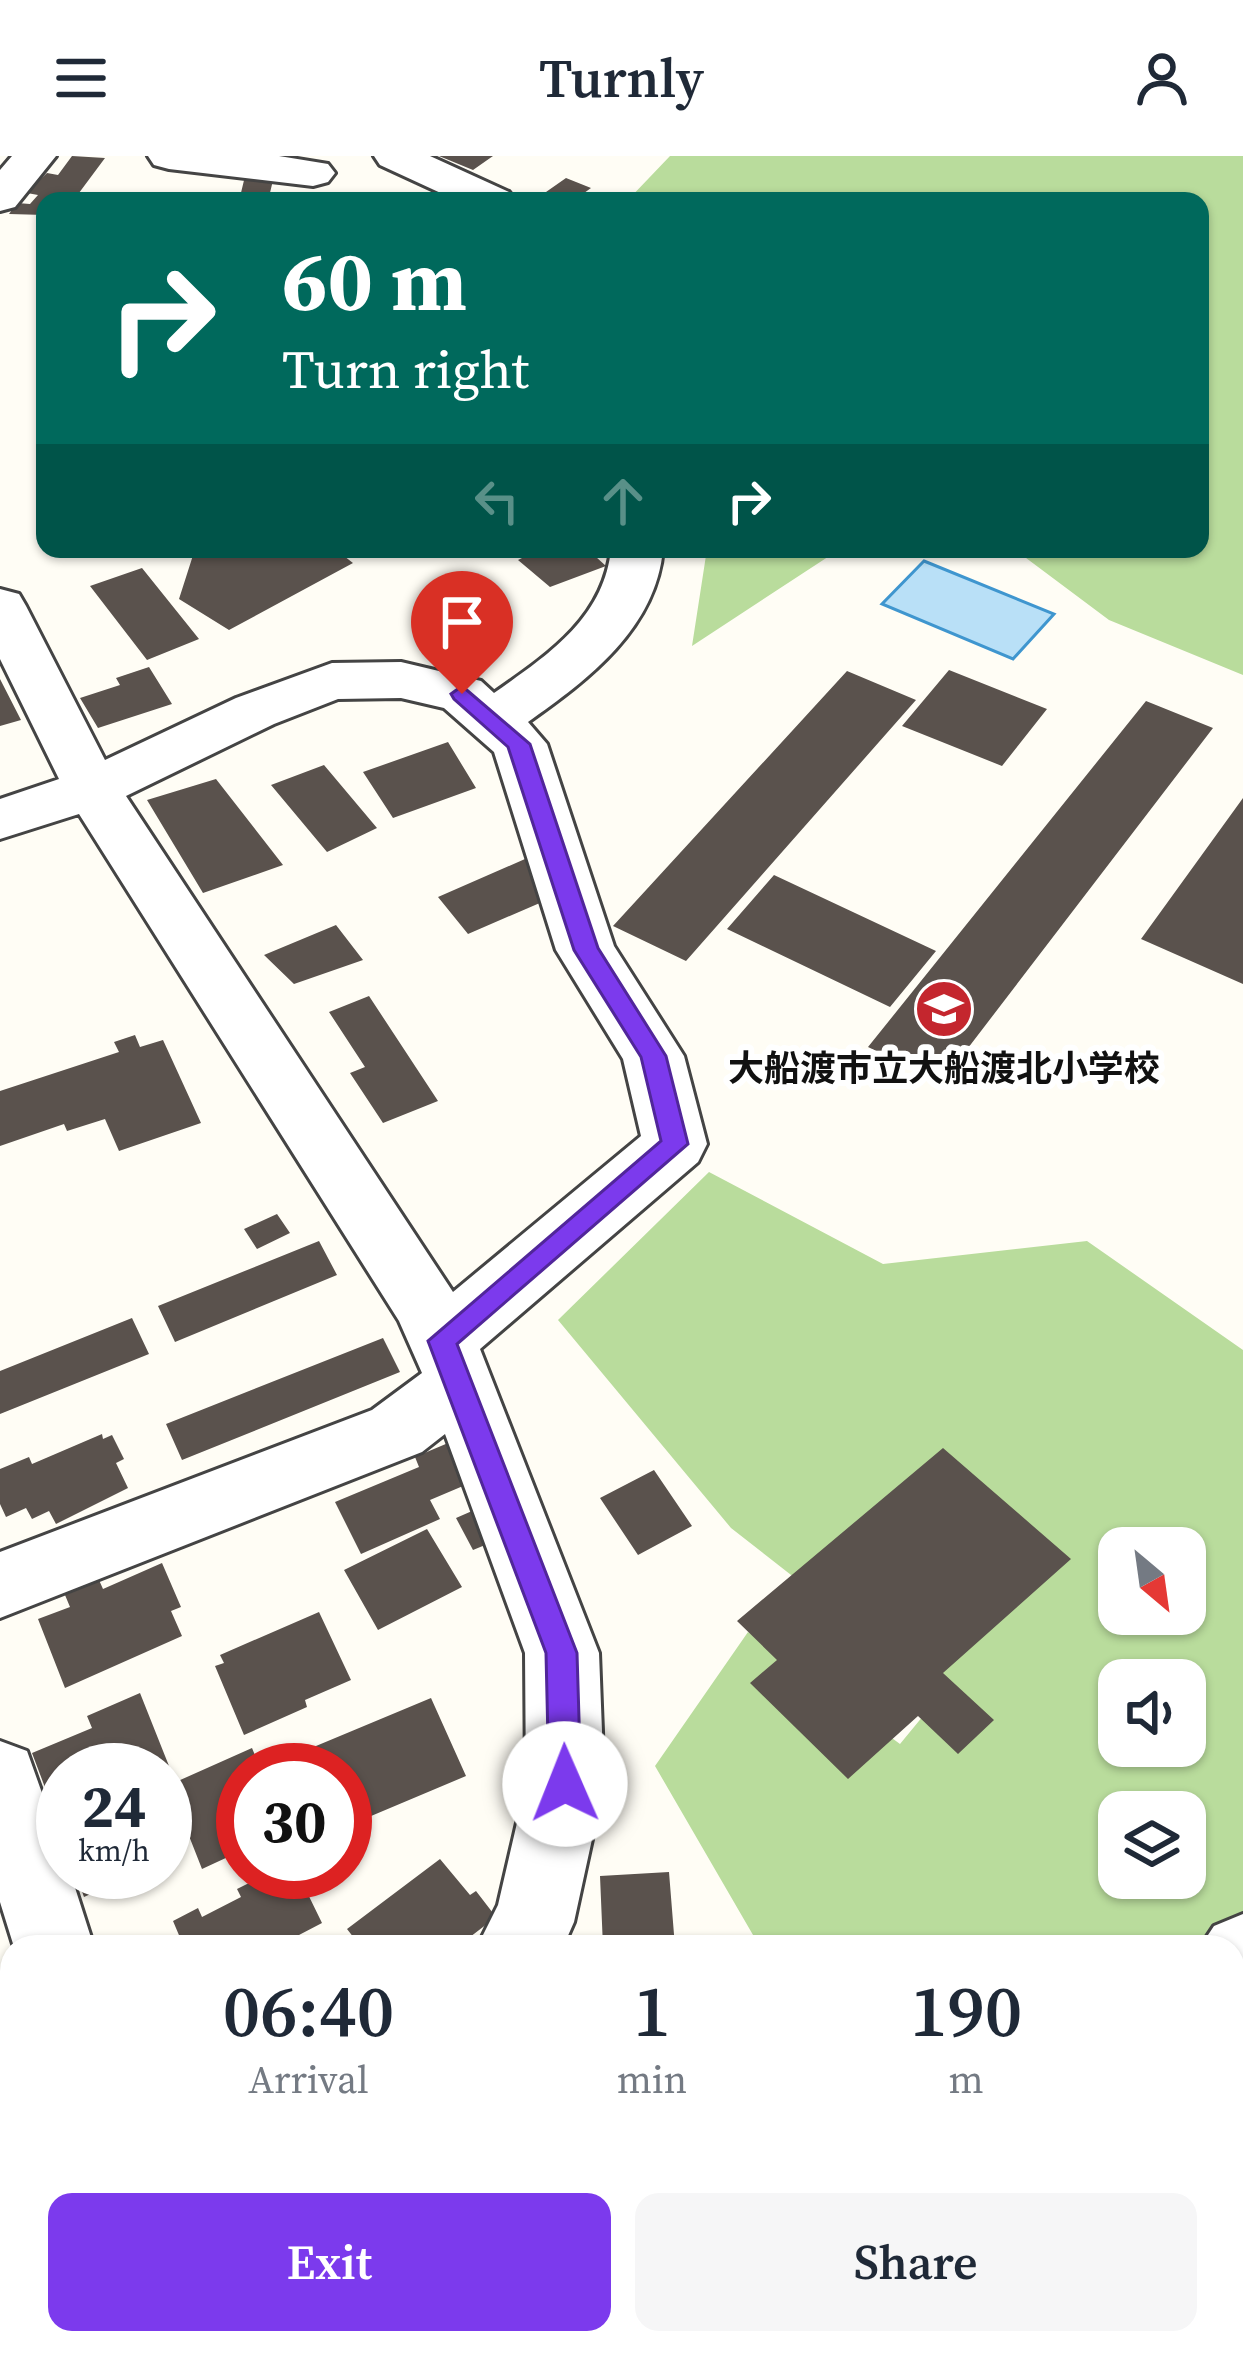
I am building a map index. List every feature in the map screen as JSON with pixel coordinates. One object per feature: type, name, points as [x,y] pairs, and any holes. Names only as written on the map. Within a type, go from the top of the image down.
[{"type":"street","points":[[0,198],[34,156]]},
{"type":"street","points":[[170,156],[312,176]]},
{"type":"street","points":[[395,156],[474,192]]},
{"type":"street","points":[[492,720],[570,668],[616,612],[638,558]]},
{"type":"street","points":[[0,606],[92,789],[427,1308],[452,1362],[562,1653],[565,1784],[534,1922],[525,1935]]},
{"type":"street","points":[[0,819],[92,789],[255,711],[332,681],[401,680],[462,694],[519,744],[586,950],[653,1056],[675,1144],[452,1362],[397,1431],[0,1585]]},
{"type":"street","points":[[0,1777],[50,1935]]},
{"type":"green space","points":[[670,156],[1243,156],[1243,675],[1109,620],[1026,558],[1209,558],[1209,192],[636,192]]},
{"type":"green space","points":[[706,558],[826,558],[692,646]]},
{"type":"green space","points":[[709,1172],[883,1264],[1087,1241],[1243,1350],[1243,1922],[1234,1935],[753,1935],[655,1766],[748,1632],[900,1744],[942,1693],[731,1528],[558,1320]]},
{"type":"water","points":[[924,561],[1054,614],[1013,659],[882,604]]},
{"type":"building","points":[[72,156],[105,158],[80,192],[27,193],[47,173],[58,175]]},
{"type":"building","points":[[439,156],[493,156],[473,170]]},
{"type":"building","points":[[246,172],[275,172],[270,192],[241,192]]},
{"type":"building","points":[[566,178],[591,188],[585,192],[546,192]]},
{"type":"building","points":[[36,197],[36,215],[9,214],[17,203],[30,204]]},
{"type":"building","points":[[192,558],[347,558],[353,563],[229,630],[179,599]]},
{"type":"building","points":[[597,558],[606,566],[550,587],[518,560]]},
{"type":"building","points":[[142,568],[199,639],[147,660],[90,586]]},
{"type":"building","points":[[149,667],[172,704],[98,728],[80,698],[120,685],[116,678]]},
{"type":"building","points":[[949,670],[1047,709],[1002,766],[902,726]]},
{"type":"building","points":[[847,671],[916,700],[686,961],[613,926]]},
{"type":"building","points":[[0,679],[21,720],[0,726]]},
{"type":"building","points":[[1146,701],[1213,728],[942,1082],[868,1047]]},
{"type":"building","points":[[448,742],[476,788],[393,818],[363,772]]},
{"type":"building","points":[[324,765],[377,828],[327,852],[271,785]]},
{"type":"building","points":[[216,779],[283,865],[203,893],[147,800]]},
{"type":"building","points":[[1243,798],[1243,984],[1141,939]]},
{"type":"building","points":[[525,859],[556,896],[468,934],[438,897]]},
{"type":"building","points":[[774,875],[936,951],[890,1007],[727,929]]},
{"type":"building","points":[[336,925],[363,960],[294,984],[264,955]]},
{"type":"building","points":[[369,996],[438,1101],[383,1123],[350,1073],[365,1067],[329,1012]]},
{"type":"building","points":[[135,1035],[140,1047],[163,1040],[201,1123],[119,1151],[105,1119],[67,1131],[64,1124],[0,1146],[0,1091],[119,1052],[114,1042]]},
{"type":"building","points":[[277,1214],[290,1233],[257,1249],[244,1229]]},
{"type":"building","points":[[319,1241],[337,1275],[175,1342],[158,1306]]},
{"type":"building","points":[[132,1318],[149,1354],[0,1414],[0,1371]]},
{"type":"building","points":[[383,1338],[400,1372],[182,1460],[166,1424]]},
{"type":"building","points":[[102,1434],[103,1439],[112,1435],[124,1459],[116,1463],[128,1488],[56,1524],[49,1511],[32,1519],[26,1508],[6,1517],[0,1504],[0,1469],[29,1457],[32,1464]]},
{"type":"building","points":[[467,1435],[489,1475],[430,1500],[440,1519],[361,1554],[335,1502],[419,1467],[415,1457]]},
{"type":"building","points":[[943,1448],[1071,1559],[943,1673],[994,1720],[958,1754],[918,1716],[848,1779],[750,1683],[777,1660],[737,1621]]},
{"type":"building","points":[[654,1470],[692,1526],[638,1555],[600,1498]]},
{"type":"building","points":[[495,1501],[512,1534],[473,1550],[456,1518]]},
{"type":"building","points":[[427,1529],[462,1587],[378,1630],[344,1570]]},
{"type":"building","points":[[162,1563],[181,1607],[171,1611],[182,1636],[65,1688],[38,1619],[70,1607],[65,1595],[99,1580],[103,1589]]},
{"type":"building","points":[[319,1612],[351,1680],[305,1700],[307,1707],[244,1735],[215,1666],[224,1663],[220,1655]]},
{"type":"building","points":[[140,1693],[160,1743],[56,1743],[92,1728],[87,1716]]},
{"type":"building","points":[[431,1698],[466,1776],[372,1816],[372,1743],[323,1743]]},
{"type":"building","points":[[216,1764],[216,1863],[202,1869],[192,1844],[192,1775]]},
{"type":"building","points":[[440,1859],[470,1895],[476,1891],[496,1917],[473,1935],[352,1935],[347,1929]]},
{"type":"building","points":[[669,1872],[674,1935],[602,1935],[600,1876]]},
{"type":"building","points":[[237,1899],[310,1899],[322,1923],[299,1935],[179,1935],[173,1921],[198,1908],[202,1917]]},
{"type":"place","name":"大船渡市立大船渡北小学校","points":[[944,1009]]},
{"type":"route","points":[[462,694],[519,744],[586,950],[653,1056],[675,1144],[442,1341],[562,1653],[565,1784]]}]
